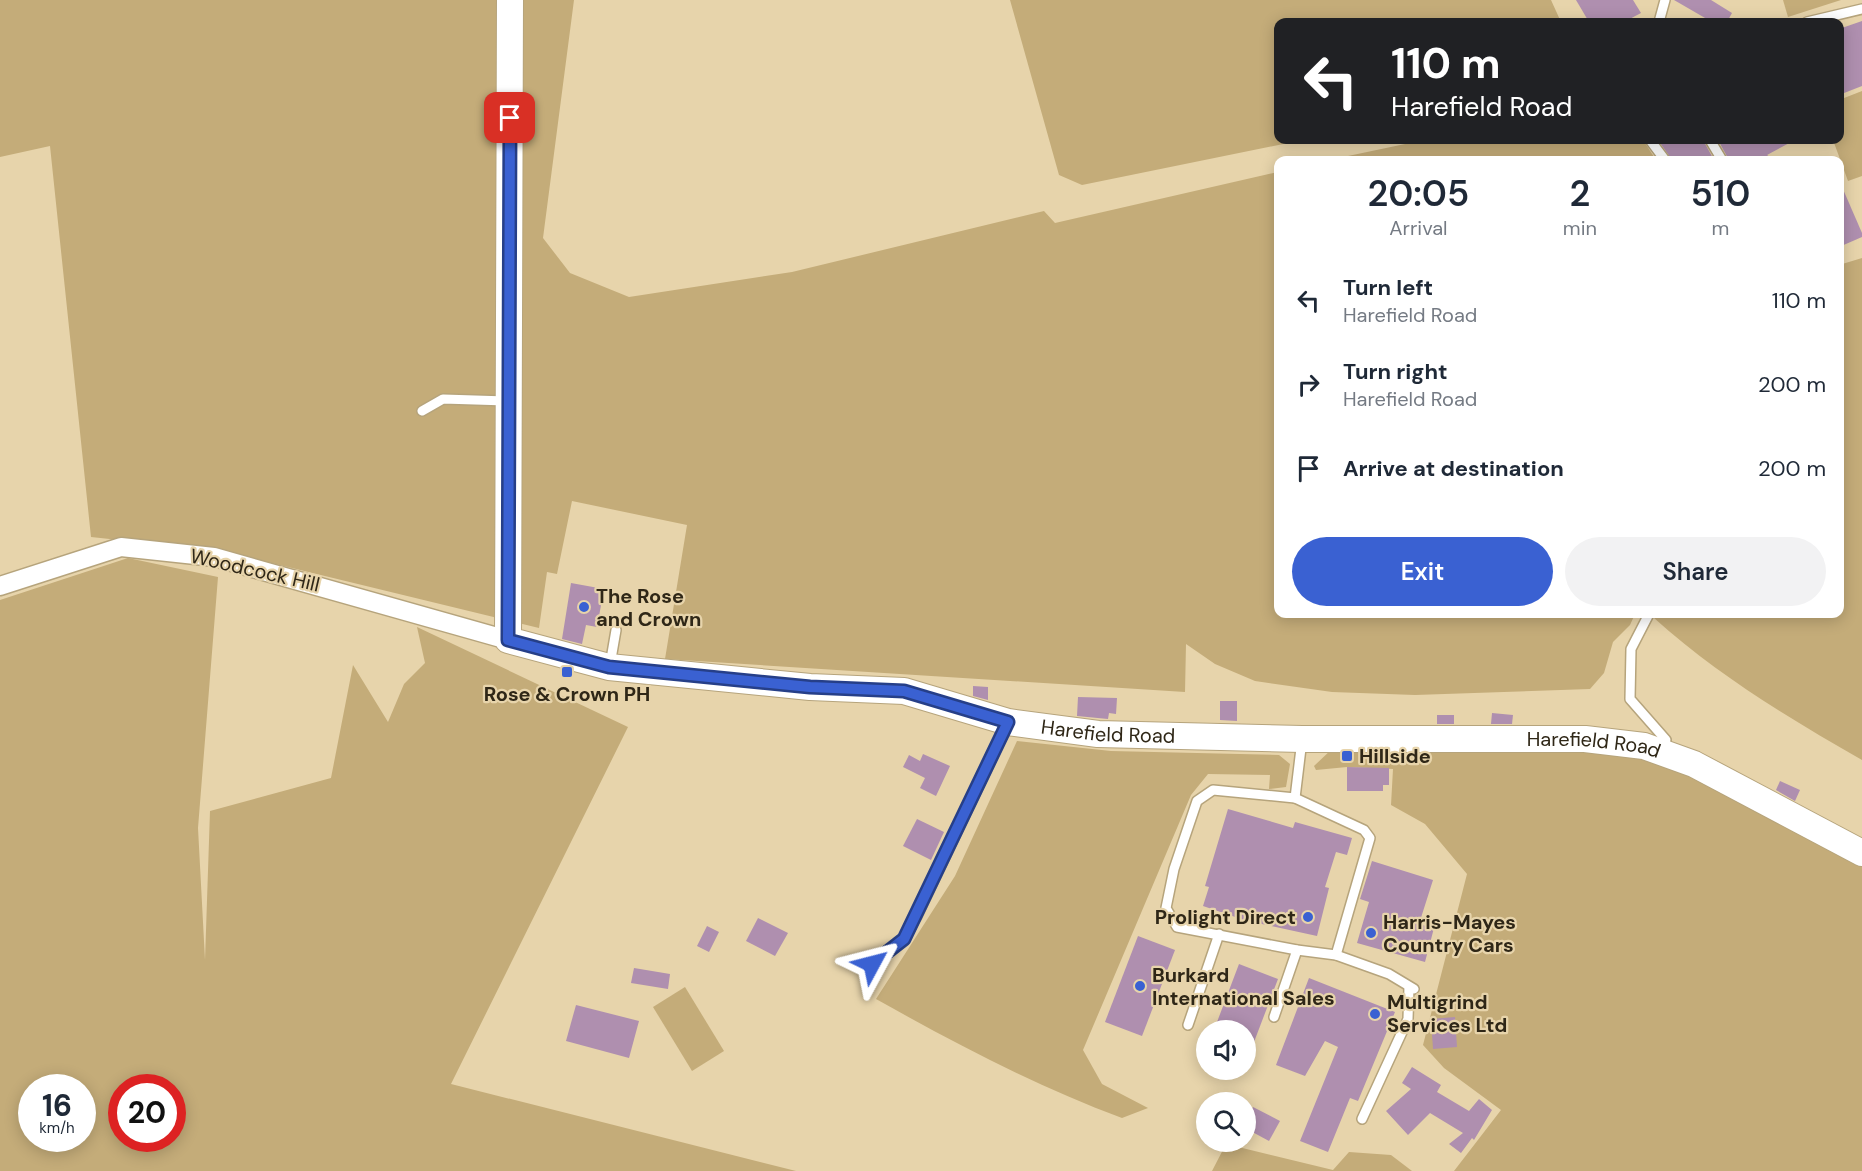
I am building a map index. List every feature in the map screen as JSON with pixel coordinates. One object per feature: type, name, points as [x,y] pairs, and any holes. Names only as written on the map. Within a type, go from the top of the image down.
[{"type":"street","points":[[508,640],[510,0]]},
{"type":"street","name":"Woodcock Hill","points":[[0,586],[121,547],[214,557],[508,640]]},
{"type":"street","name":"Harefield Road","points":[[508,640],[609,667],[810,687],[904,691],[1008,722],[1098,734],[1302,740],[1585,739],[1644,746],[1694,764],[1862,853]]},
{"type":"lane","points":[[1660,18],[1665,0]]},
{"type":"lane","points":[[1824,18],[1862,9]]},
{"type":"lane","points":[[422,411],[443,399],[509,401]]},
{"type":"lane","points":[[1647,618],[1631,649],[1630,699],[1666,740],[1661,753]]},
{"type":"lane","points":[[609,667],[616,630]]},
{"type":"lane","points":[[872,964],[904,939],[1008,722]]},
{"type":"lane","points":[[1295,798],[1302,740]]},
{"type":"lane","points":[[1336,955],[1370,838],[1364,830],[1295,798],[1213,790],[1197,801],[1174,869],[1166,908],[1177,927],[1297,950],[1336,955],[1389,974],[1412,988],[1408,1019],[1362,1119]]},
{"type":"lane","points":[[1188,1025],[1219,934]]},
{"type":"lane","points":[[1274,1017],[1297,950]]},
{"type":"shaded area","points":[[0,0],[574,0],[543,238],[570,273],[629,297],[792,272],[1044,211],[1055,223],[1274,173],[1274,618],[1633,618],[1630,625],[1613,642],[1604,673],[1590,689],[1415,695],[1332,692],[1255,681],[1215,664],[1186,644],[1185,692],[665,659],[687,525],[572,501],[557,574],[547,572],[539,628],[222,551],[91,537],[50,146],[0,157]]},
{"type":"shaded area","points":[[1010,0],[1551,0],[1559,18],[1274,18],[1274,144],[1283,144],[1082,185],[1059,175]]},
{"type":"shaded area","points":[[1783,0],[1841,0],[1788,17]]},
{"type":"shaded area","points":[[1862,91],[1862,176],[1848,181],[1844,170],[1844,156],[1839,156],[1834,144],[1844,144],[1844,98]]},
{"type":"shaded area","points":[[1405,144],[1646,144],[1653,156],[1348,156]]},
{"type":"shaded area","points":[[1862,258],[1862,760],[1781,712],[1728,677],[1654,618],[1844,618],[1844,263]]},
{"type":"shaded area","points":[[128,558],[218,577],[198,828],[205,960],[210,811],[331,778],[353,665],[388,722],[404,684],[425,663],[417,627],[628,727],[451,1084],[796,1171],[0,1171],[0,600]]},
{"type":"shaded area","points":[[1017,741],[1111,751],[1279,755],[1290,764],[1286,787],[1269,789],[1270,775],[1208,774],[1191,795],[1083,1050],[1102,1084],[1148,1108],[1122,1118],[1058,1092],[997,1063],[876,999],[955,876]]},
{"type":"shaded area","points":[[1332,749],[1599,749],[1645,756],[1682,768],[1862,865],[1862,1171],[1454,1171],[1501,1110],[1444,1068],[1423,1045],[1467,874],[1425,824],[1391,805],[1393,769],[1347,767],[1316,770],[1314,766]]},
{"type":"shaded area","points":[[685,987],[724,1051],[692,1071],[653,1007]]},
{"type":"shaded area","points":[[1256,1151],[1333,1170],[1349,1152],[1391,1155],[1412,1171],[1212,1171],[1222,1152]]},
{"type":"building","points":[[1576,0],[1633,0],[1641,13],[1632,18],[1587,18]]},
{"type":"building","points":[[1674,0],[1711,0],[1732,13],[1729,18],[1705,18]]},
{"type":"building","points":[[1862,21],[1862,86],[1844,93],[1844,27]]},
{"type":"building","points":[[1661,144],[1705,144],[1712,156],[1669,156]]},
{"type":"building","points":[[1720,144],[1788,144],[1768,156],[1727,156]]},
{"type":"building","points":[[1844,192],[1862,233],[1862,237],[1844,245]]},
{"type":"building","name":"The Rose and Crown","points":[[571,583],[604,589],[597,627],[586,625],[582,644],[562,639]]},
{"type":"building","points":[[973,686],[988,687],[988,700],[973,696]]},
{"type":"building","points":[[1078,697],[1117,698],[1116,714],[1109,713],[1108,719],[1077,716]]},
{"type":"building","points":[[1220,701],[1237,701],[1237,721],[1220,720]]},
{"type":"building","points":[[1492,713],[1513,715],[1512,724],[1491,724]]},
{"type":"building","points":[[1437,715],[1454,715],[1454,724],[1437,724]]},
{"type":"building","points":[[923,754],[950,766],[936,796],[920,788],[925,778],[903,767],[909,755],[920,761]]},
{"type":"building","points":[[1347,767],[1389,768],[1389,785],[1383,785],[1383,791],[1347,791]]},
{"type":"building","points":[[1780,781],[1800,790],[1795,801],[1776,790]]},
{"type":"building","points":[[1228,809],[1293,828],[1295,822],[1352,838],[1347,855],[1336,852],[1325,887],[1329,888],[1317,936],[1244,920],[1203,906],[1209,887],[1205,886]]},
{"type":"building","points":[[917,819],[944,832],[931,860],[903,846]]},
{"type":"building","points":[[1372,861],[1433,880],[1419,924],[1434,928],[1425,962],[1357,943],[1369,902],[1360,899]]},
{"type":"building","points":[[758,918],[788,933],[775,956],[746,941]]},
{"type":"building","points":[[707,926],[719,932],[709,952],[697,946]]},
{"type":"building","name":"Burkard International Sales","points":[[1138,936],[1175,950],[1142,1036],[1105,1022]]},
{"type":"building","points":[[1239,964],[1278,979],[1256,1037],[1256,1020],[1218,1020]]},
{"type":"building","points":[[634,968],[670,974],[668,989],[631,983]]},
{"type":"building","points":[[1309,978],[1395,1012],[1358,1101],[1350,1098],[1328,1152],[1300,1141],[1338,1047],[1325,1041],[1305,1076],[1276,1065]]},
{"type":"building","points":[[576,1005],[639,1021],[629,1058],[566,1041]]},
{"type":"building","points":[[1455,1017],[1457,1047],[1433,1049],[1431,1019]]},
{"type":"building","points":[[1412,1067],[1441,1085],[1437,1092],[1469,1111],[1479,1099],[1492,1110],[1474,1140],[1472,1138],[1461,1153],[1449,1144],[1463,1133],[1430,1113],[1408,1135],[1386,1111],[1411,1089],[1402,1083]]},
{"type":"building","points":[[1256,1109],[1280,1121],[1269,1141],[1256,1134]]},
{"type":"place","name":"The Rose and Crown","points":[[584,607]]},
{"type":"place","name":"Rose & Crown PH","points":[[567,672]]},
{"type":"place","name":"Hillside","points":[[1347,756]]},
{"type":"place","name":"Prolight Direct","points":[[1308,917]]},
{"type":"place","name":"Harris-Mayes Country Cars","points":[[1371,933]]},
{"type":"place","name":"Burkard International Sales","points":[[1140,986]]},
{"type":"place","name":"Multigrind Services Ltd","points":[[1375,1014]]},
{"type":"route","points":[[510,118],[508,640],[609,667],[810,687],[904,691],[1008,722],[917,916],[904,939],[872,964]]}]
